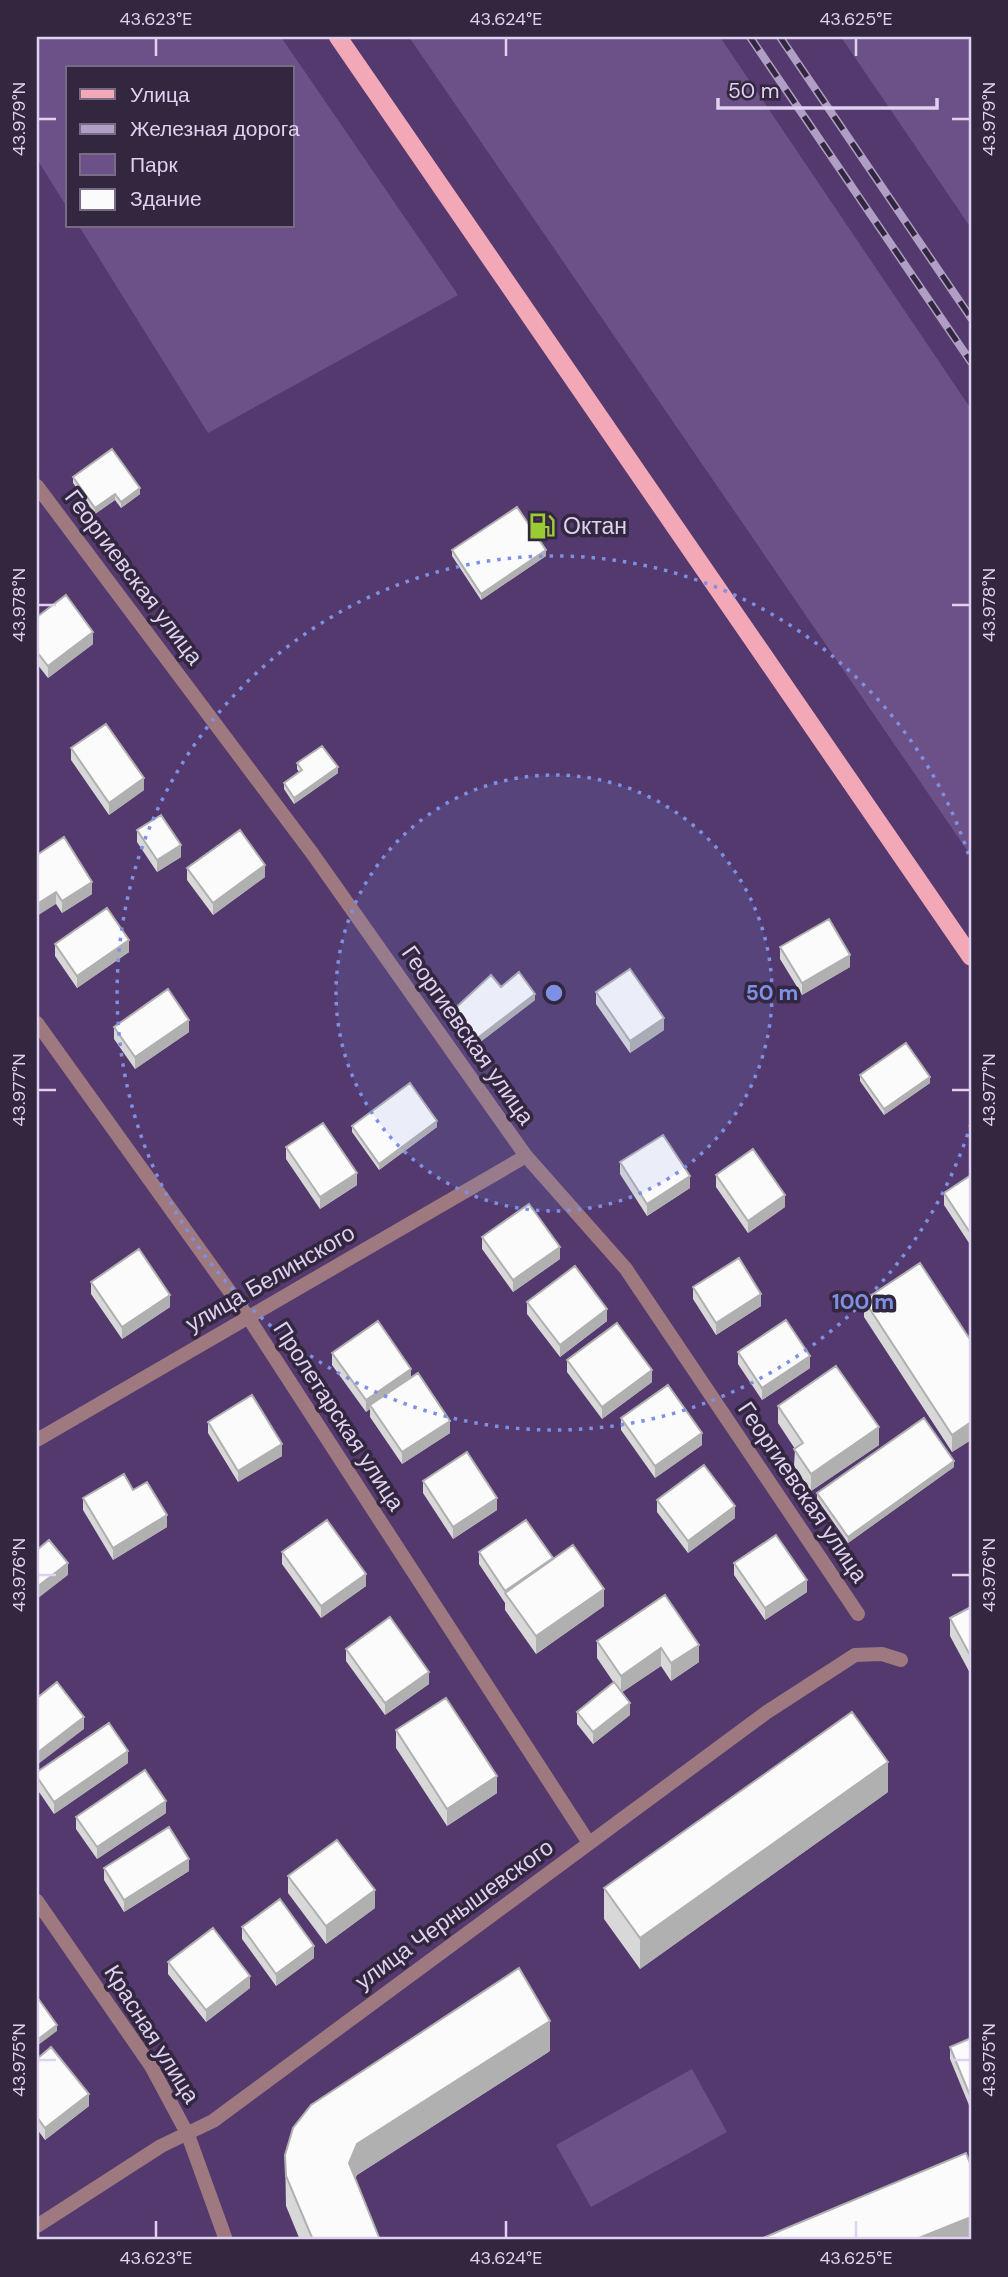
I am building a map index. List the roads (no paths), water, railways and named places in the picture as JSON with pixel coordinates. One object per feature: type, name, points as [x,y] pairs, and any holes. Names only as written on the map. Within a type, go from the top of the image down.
[{"type":"main road","points":[[338,37],[971,957]]},
{"type":"street","name":"Георгиевская улица","points":[[37,486],[312,853],[526,1156],[625,1269],[858,1614]]},
{"type":"street","name":"Пролетарская улица","points":[[37,1023],[248,1317],[589,1843]]},
{"type":"street","name":"улица Белинского","points":[[37,1440],[526,1156]]},
{"type":"street","name":"улица Чернышевского","points":[[37,2226],[161,2146],[213,2121],[767,1712],[855,1655],[882,1654],[901,1660]]},
{"type":"street","name":"Красная улица","points":[[37,1901],[151,2066],[188,2135],[226,2240]]},
{"type":"railway","points":[[750,37],[971,362]]},
{"type":"railway","points":[[780,37],[971,318]]},
{"type":"place","name":"Октан","points":[[542,526]]}]
